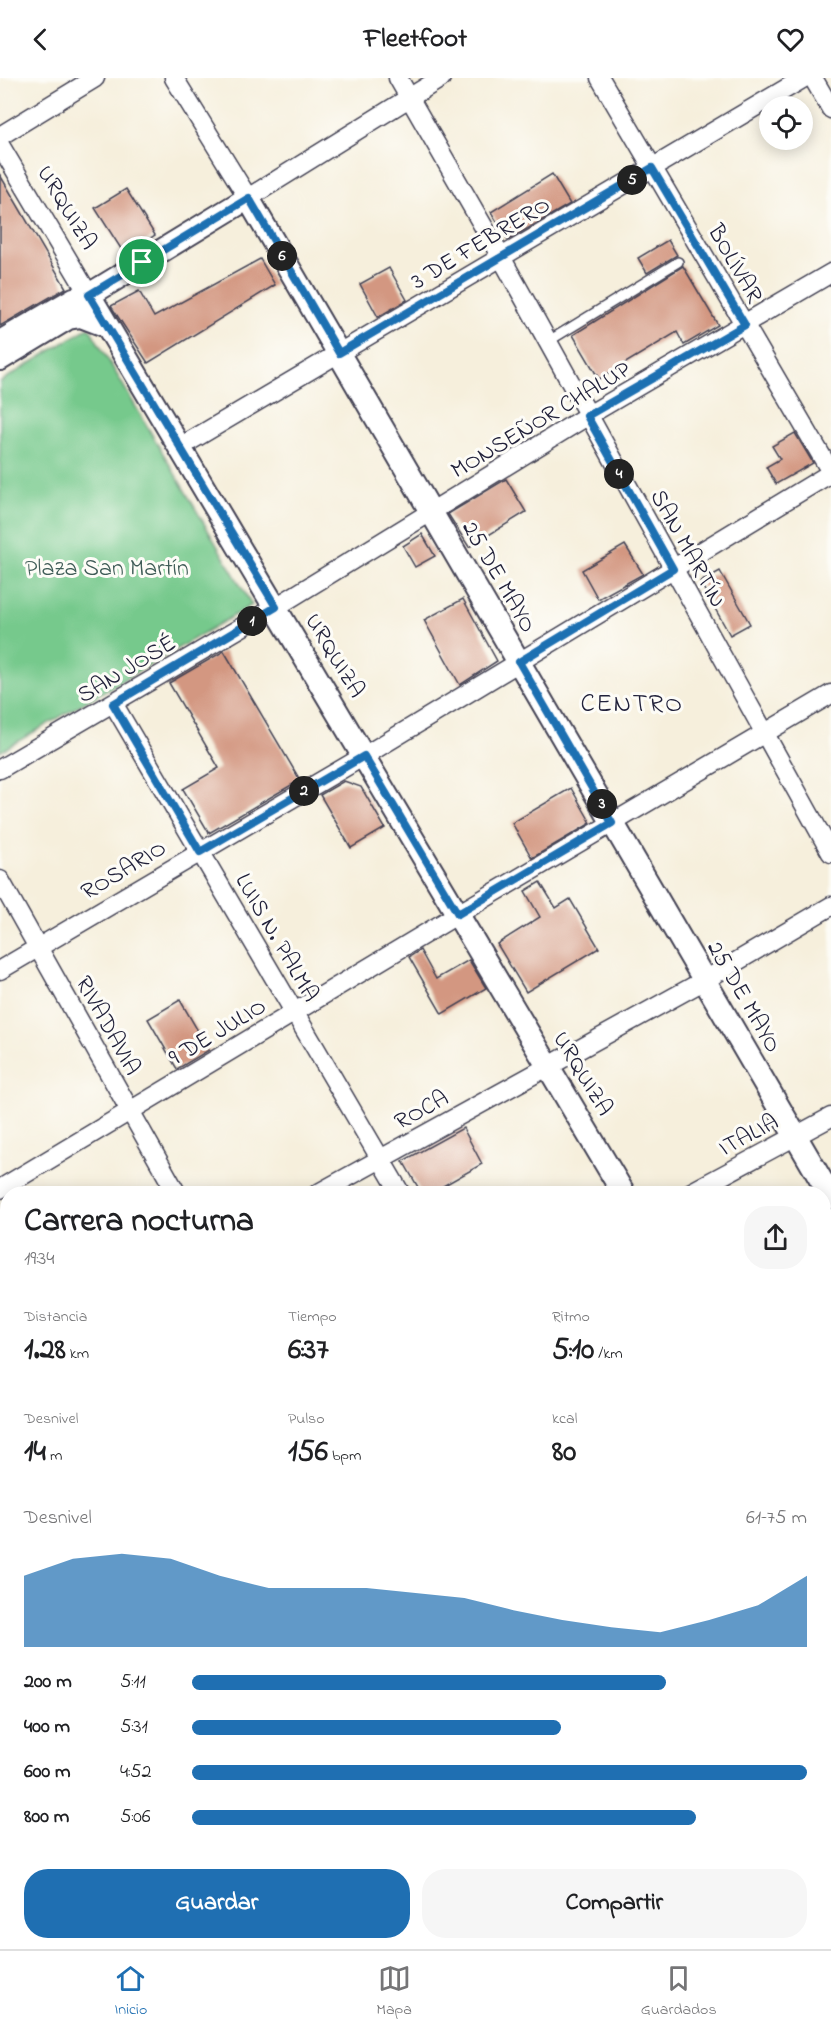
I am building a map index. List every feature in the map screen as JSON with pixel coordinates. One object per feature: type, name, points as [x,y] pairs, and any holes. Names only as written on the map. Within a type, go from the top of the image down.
[{"type":"street","points":[[0,136],[95,78]]},
{"type":"street","name":"25 DE MAYO","points":[[174,78],[249,198],[825,1186]]},
{"type":"street","name":"SAN MARTÍN","points":[[398,78],[501,257],[831,853]]},
{"type":"street","points":[[0,342],[74,299],[89,295],[441,78]]},
{"type":"street","name":"BOLÍVAR","points":[[600,78],[831,473]]},
{"type":"street","name":"3 DE FEBRERO","points":[[180,447],[804,78]]},
{"type":"street","points":[[813,78],[831,109]]},
{"type":"street","name":"URQUIZA","points":[[0,145],[619,1186]]},
{"type":"street","name":"MONSEÑOR CHALUP","points":[[276,607],[587,416],[831,273]]},
{"type":"street","points":[[0,359],[68,318],[81,315],[107,326]]},
{"type":"street","name":"ROSARIO","points":[[0,970],[364,756],[831,473]]},
{"type":"street","name":"SAN JOSÉ","points":[[0,769],[276,607]]},
{"type":"street","name":"9 DE JULIO","points":[[5,1186],[458,914],[831,694]]},
{"type":"street","name":"LUIS N. PALMA","points":[[113,704],[396,1186]]},
{"type":"street","name":"RIVADAVIA","points":[[0,880],[172,1186]]},
{"type":"street","name":"ROCA","points":[[332,1186],[705,980],[831,906]]},
{"type":"street","name":"ITALIA","points":[[703,1186],[831,1117]]},
{"type":"lane","points":[[547,342],[678,262]]},
{"type":"green space","name":"Plaza San Martín","points":[[89,327],[252,605],[0,752],[0,382]]},
{"type":"building","points":[[552,174],[570,204],[508,240],[491,212]]},
{"type":"building","points":[[0,175],[66,288],[0,326]]},
{"type":"building","points":[[126,189],[155,235],[125,255],[95,208]]},
{"type":"building","points":[[668,240],[677,255],[647,273],[638,258]]},
{"type":"building","points":[[260,259],[275,285],[148,363],[111,306],[139,291],[154,317]]},
{"type":"building","points":[[683,266],[718,325],[684,345],[677,332],[599,379],[573,335]]},
{"type":"building","points":[[389,268],[407,300],[378,317],[360,284]]},
{"type":"building","points":[[795,433],[813,463],[776,484],[766,467],[780,459],[772,446]]},
{"type":"building","points":[[506,479],[526,512],[469,547],[448,514]]},
{"type":"building","points":[[422,534],[435,556],[415,567],[403,546]]},
{"type":"building","points":[[625,545],[643,574],[598,599],[582,570]]},
{"type":"building","points":[[720,571],[750,624],[730,635],[700,582]]},
{"type":"building","points":[[463,599],[497,661],[460,685],[424,620]]},
{"type":"building","points":[[224,651],[300,780],[209,833],[183,789],[219,768],[169,683]]},
{"type":"building","points":[[344,781],[361,787],[385,828],[351,848],[320,795]]},
{"type":"building","points":[[571,788],[591,823],[532,858],[512,823]]},
{"type":"building","points":[[540,882],[556,908],[570,899],[599,948],[526,992],[497,944],[540,917],[525,891]]},
{"type":"building","points":[[420,950],[436,979],[469,960],[486,988],[442,1014],[409,957]]},
{"type":"building","points":[[180,1000],[209,1050],[177,1069],[148,1019]]},
{"type":"building","points":[[463,1128],[482,1164],[443,1186],[417,1186],[403,1161]]},
{"type":"district","name":"CENTRO","points":[[632,702]]},
{"type":"route","points":[[652,168],[745,325],[587,416],[673,569],[519,662],[612,823],[458,914],[364,756],[200,852],[113,704],[276,607],[89,295],[142,262],[249,198],[339,353],[652,168]]}]
